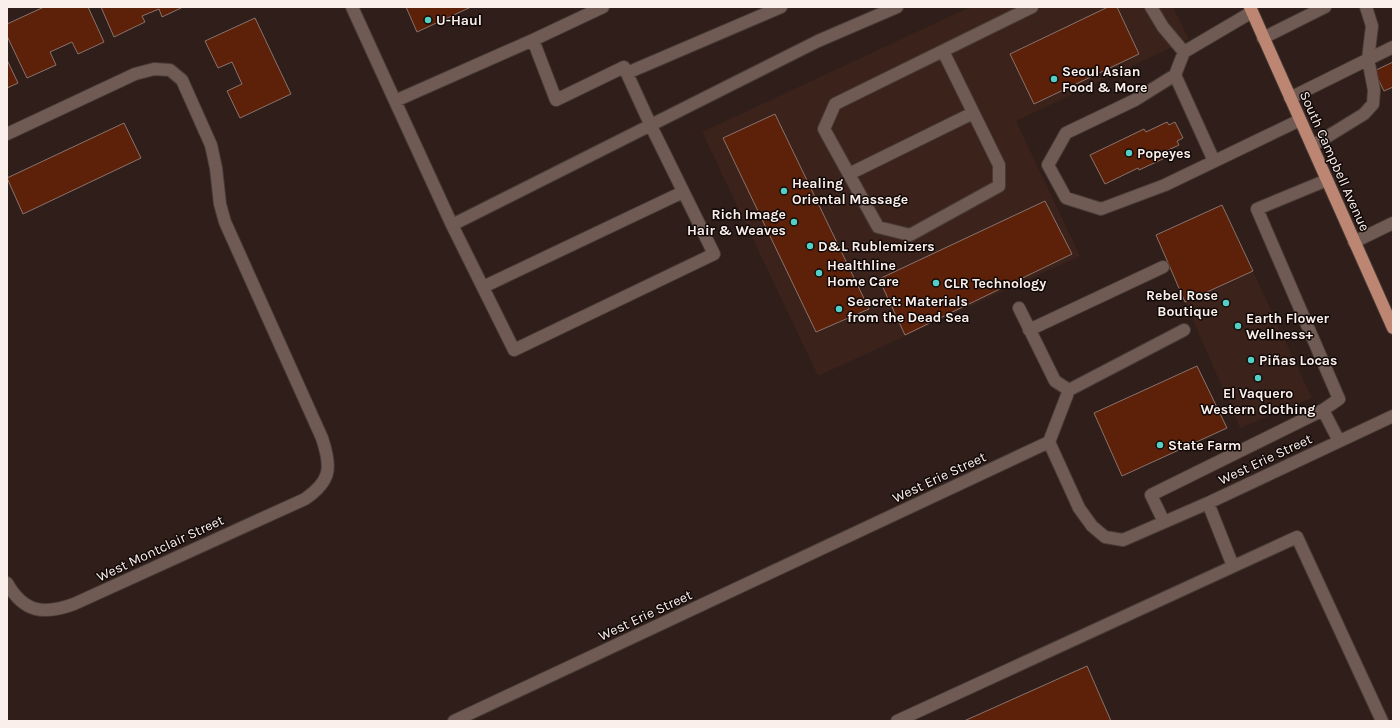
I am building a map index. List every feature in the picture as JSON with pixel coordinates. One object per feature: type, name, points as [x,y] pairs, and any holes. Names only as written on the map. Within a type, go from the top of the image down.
[{"type":"main road","name":"South Campbell Avenue","points":[[1251,10],[1354,242],[1392,322]]},
{"type":"street","points":[[352,7],[452,225],[514,350],[714,254],[651,126],[624,67],[556,100],[533,40]]},
{"type":"street","points":[[395,101],[533,40],[603,7]]},
{"type":"street","points":[[627,73],[781,7]]},
{"type":"street","points":[[452,225],[818,41],[897,7]]},
{"type":"street","points":[[942,51],[999,166],[999,186],[910,235],[878,227],[824,129],[835,104],[942,51],[1032,7]]},
{"type":"street","points":[[1151,7],[1163,27],[1184,52]]},
{"type":"street","points":[[1263,38],[1325,7]]},
{"type":"street","points":[[1312,146],[1364,114],[1373,104],[1374,90],[1368,59],[1372,26],[1366,7]]},
{"type":"street","points":[[1251,10],[1184,52],[1175,75],[1135,100],[1066,132],[1048,165],[1066,198],[1101,209],[1165,185],[1300,120]]},
{"type":"street","points":[[1290,98],[1393,47]]},
{"type":"street","name":"West Montclair Street","points":[[7,134],[135,74],[154,69],[170,70],[182,80],[212,145],[220,204],[225,222],[322,438],[327,452],[328,464],[326,478],[319,489],[305,499],[67,607],[44,611],[29,608],[18,599],[7,583]]},
{"type":"street","points":[[1175,75],[1214,161]]},
{"type":"street","points":[[849,174],[973,113]]},
{"type":"street","points":[[1164,522],[1151,495],[1323,410],[1339,400],[1257,209],[1327,180]]},
{"type":"street","points":[[483,287],[684,192]]},
{"type":"street","points":[[1354,242],[1393,223]]},
{"type":"street","points":[[1030,330],[1163,267]]},
{"type":"street","points":[[1019,308],[1055,381],[1069,390]]},
{"type":"street","points":[[1049,442],[1069,390],[1184,330]]},
{"type":"street","points":[[1323,410],[1339,441]]},
{"type":"street","name":"West Erie Street","points":[[454,721],[1049,442],[1079,508],[1092,526],[1105,537],[1123,540],[1208,503],[1393,416]]},
{"type":"street","points":[[1208,503],[1233,566]]},
{"type":"street","points":[[897,721],[1297,537],[1382,721]]},
{"type":"shaded area","points":[[970,7],[1173,7],[1189,39],[1016,121],[1080,256],[818,376],[702,132]]},
{"type":"shaded area","points":[[1222,205],[1312,398],[1240,428],[1156,235]]},
{"type":"building","points":[[44,7],[88,7],[104,42],[78,54],[72,42],[50,52],[56,65],[27,78],[7,36],[7,24]]},
{"type":"building","points":[[101,7],[183,7],[162,17],[159,9],[142,16],[145,22],[114,37]]},
{"type":"building","name":"U-Haul","points":[[406,7],[471,7],[417,32]]},
{"type":"building","name":"Seoul Asian Food & More","points":[[1108,7],[1117,7],[1139,54],[1034,104],[1010,54]]},
{"type":"building","points":[[255,18],[291,94],[240,118],[227,91],[242,84],[232,62],[218,68],[205,41]]},
{"type":"building","points":[[7,60],[18,83],[7,88]]},
{"type":"building","points":[[1393,62],[1393,87],[1384,91],[1374,71]]},
{"type":"building","points":[[775,114],[869,309],[816,332],[723,138]]},
{"type":"building","name":"Popeyes","points":[[1167,122],[1169,125],[1175,122],[1183,138],[1177,141],[1179,145],[1164,152],[1167,157],[1139,170],[1138,168],[1105,184],[1090,155],[1144,129],[1146,132]]},
{"type":"building","points":[[124,123],[141,158],[23,214],[7,178]]},
{"type":"building","points":[[1045,201],[1072,254],[905,335],[879,279]]},
{"type":"building","points":[[1222,205],[1253,271],[1185,302],[1156,235]]},
{"type":"building","points":[[1197,366],[1227,428],[1122,476],[1094,413]]},
{"type":"building","points":[[1087,666],[1111,721],[964,721]]},
{"type":"place","name":"U-Haul","points":[[428,20]]},
{"type":"place","name":"Seoul Asian Food & More","points":[[1054,79]]},
{"type":"place","name":"Popeyes","points":[[1129,153]]},
{"type":"place","name":"Healing Oriental Massage","points":[[784,191]]},
{"type":"place","name":"Rich Image Hair & Weaves","points":[[794,222]]},
{"type":"place","name":"D&L Rublemizers","points":[[810,246]]},
{"type":"place","name":"Healthline Home Care","points":[[819,273]]},
{"type":"place","name":"CLR Technology","points":[[936,283]]},
{"type":"place","name":"Rebel Rose Boutique","points":[[1226,303]]},
{"type":"place","name":"Seacret: Materials from the Dead Sea","points":[[839,309]]},
{"type":"place","name":"Earth Flower Wellness+","points":[[1238,326]]},
{"type":"place","name":"Piñas Locas","points":[[1251,360]]},
{"type":"place","name":"El Vaquero Western Clothing","points":[[1258,378]]},
{"type":"place","name":"State Farm","points":[[1160,445]]}]
